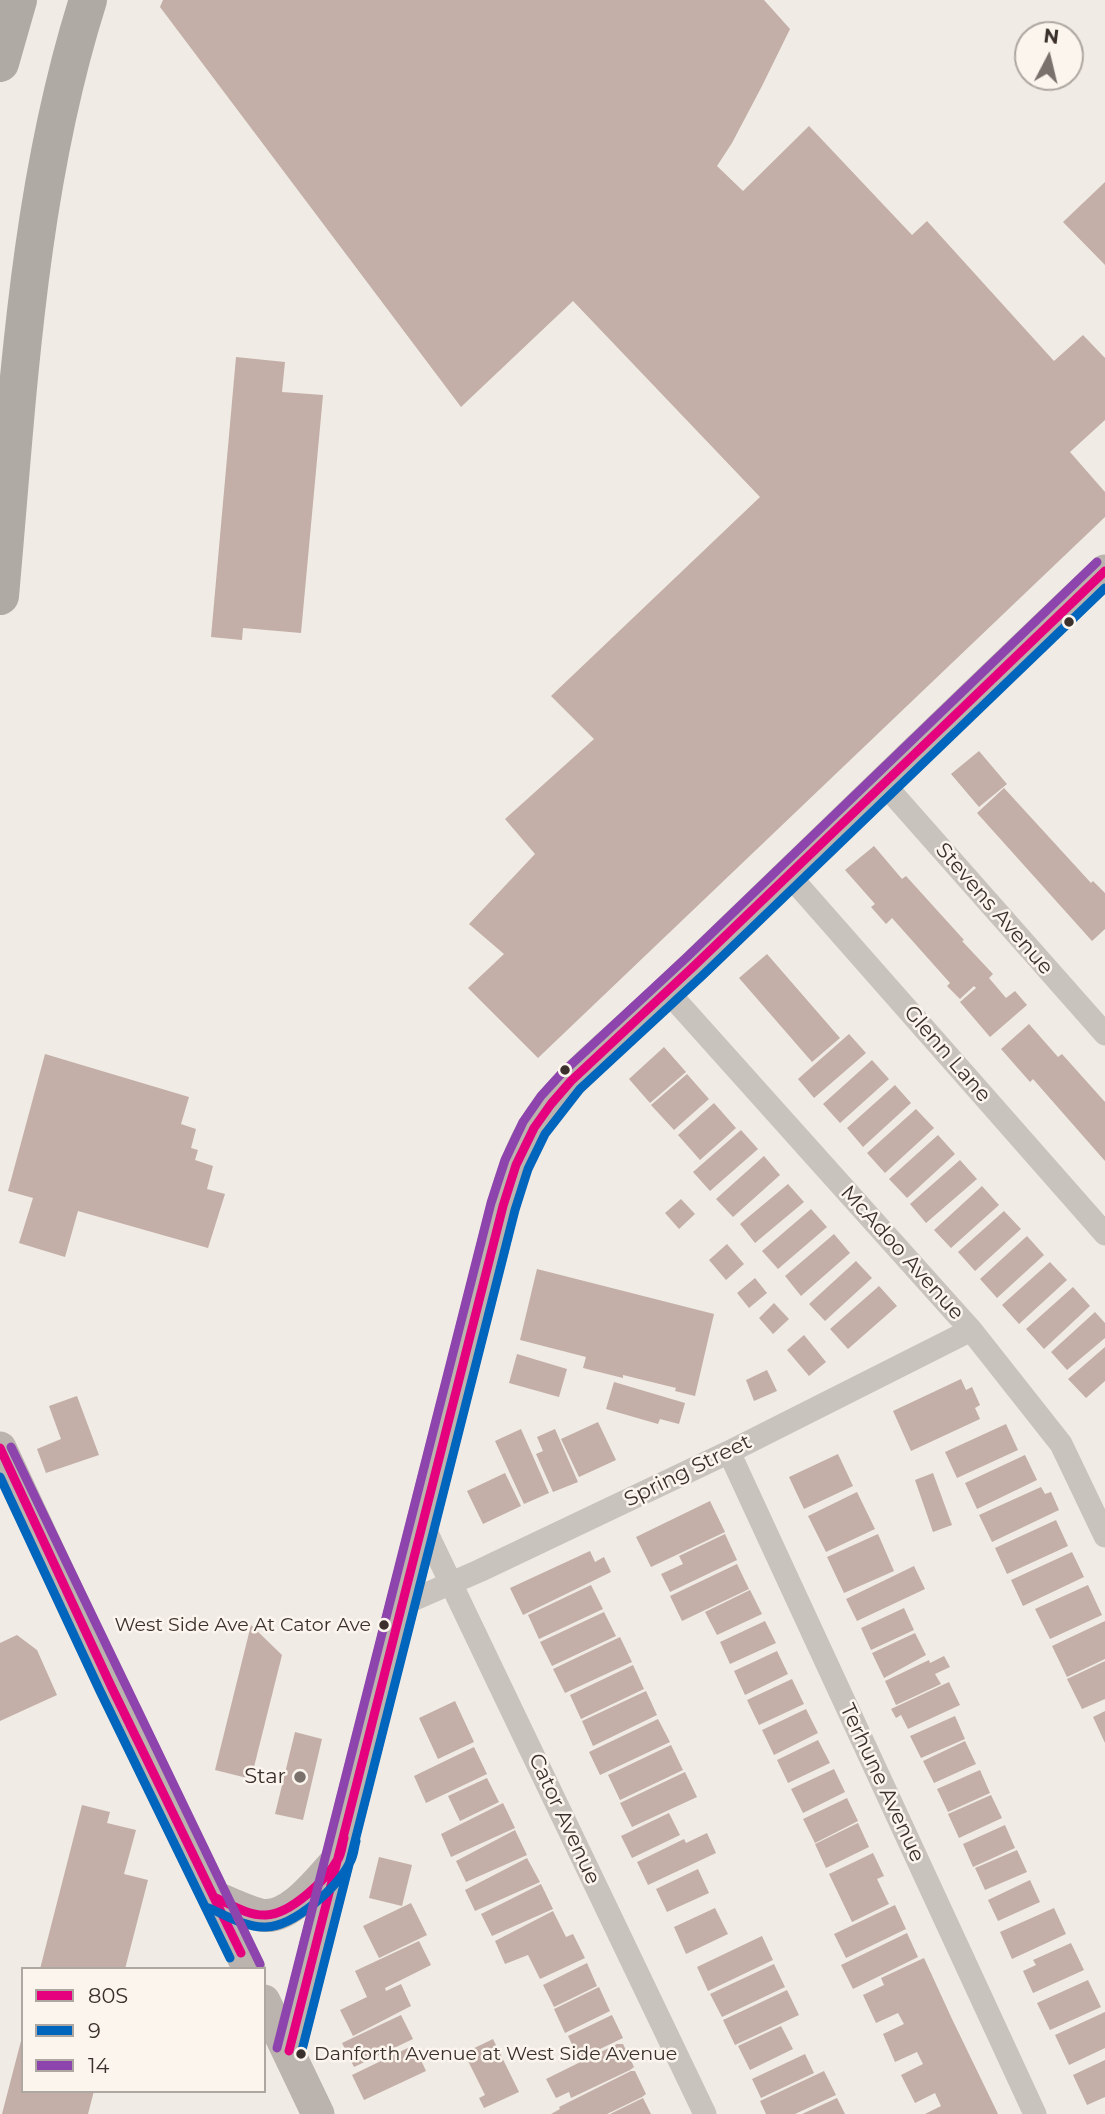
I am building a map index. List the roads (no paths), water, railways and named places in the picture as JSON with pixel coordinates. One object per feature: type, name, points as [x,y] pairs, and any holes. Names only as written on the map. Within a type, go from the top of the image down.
[{"type":"highway","points":[[0,63],[18,0]]},
{"type":"highway","points":[[38,215],[41,105],[46,52],[61,0]]},
{"type":"highway","points":[[0,596],[38,215],[55,122],[88,0]]},
{"type":"main road","points":[[289,2051],[482,1289],[523,1148],[552,1102],[587,1066],[668,992],[984,684],[1101,584]]},
{"type":"main road","points":[[0,1451],[247,1967]]},
{"type":"main road","points":[[214,1897],[262,1915],[275,1914],[306,1895],[339,1859]]},
{"type":"main road","points":[[266,2005],[318,2114]]},
{"type":"street","name":"Stevens Avenue","points":[[884,783],[1105,1034]]},
{"type":"street","name":"Glenn Lane","points":[[789,875],[1105,1234]]},
{"type":"street","name":"McAdoo Avenue","points":[[668,992],[971,1330],[1061,1444],[1105,1536]]},
{"type":"street","name":"Spring Street","points":[[401,1605],[452,1584],[729,1452],[971,1330]]},
{"type":"street","name":"Terhune Avenue","points":[[729,1452],[1035,2114]]},
{"type":"street","name":"Cator Avenue","points":[[423,1525],[705,2114]]},
{"type":"place","name":"West Side Ave At Cator Ave","points":[[384,1625]]},
{"type":"place","name":"Star","points":[[300,1777]]},
{"type":"place","name":"Danforth Avenue at West Side Avenue","points":[[301,2054]]}]
